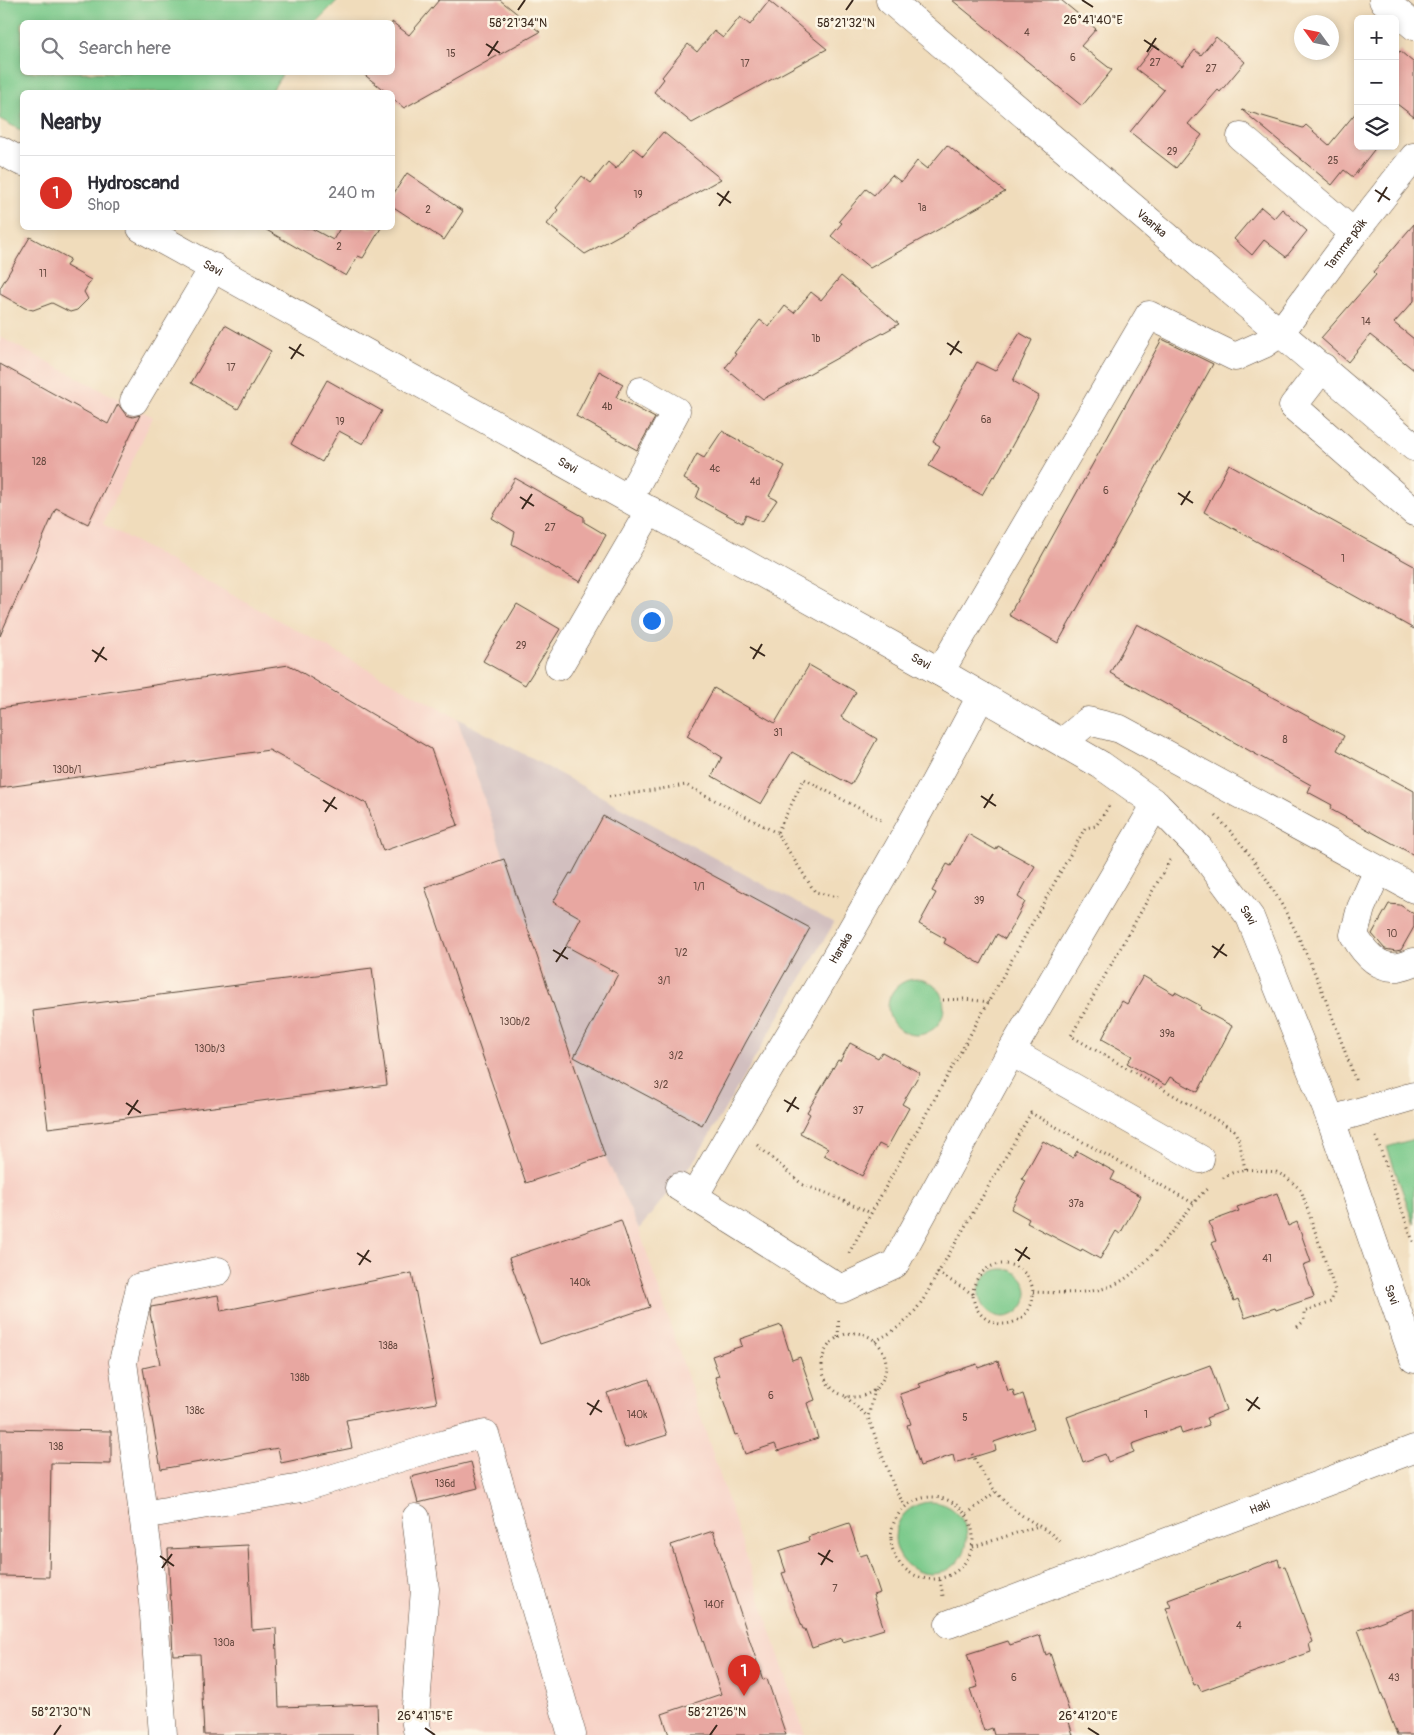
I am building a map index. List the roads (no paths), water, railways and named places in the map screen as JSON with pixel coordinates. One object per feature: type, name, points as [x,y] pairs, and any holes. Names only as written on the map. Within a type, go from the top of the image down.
[{"type":"street","name":"Vaarika","points":[[890,0],[1323,367],[1414,447]]},
{"type":"street","points":[[1384,0],[1414,26]]},
{"type":"street","points":[[1241,137],[1354,233]]},
{"type":"street","points":[[0,150],[20,161]]},
{"type":"street","name":"Tamme põik","points":[[940,672],[1149,315],[1234,358],[1264,344],[1280,332],[1414,157]]},
{"type":"street","name":"Savi","points":[[145,230],[940,672],[1101,765],[1156,804],[1199,848],[1250,917],[1331,1120],[1414,1359]]},
{"type":"street","points":[[134,401],[214,267]]},
{"type":"street","points":[[1323,367],[1292,406],[1414,512]]},
{"type":"street","points":[[559,666],[639,504],[676,410],[641,391]]},
{"type":"street","name":"Haraka","points":[[981,696],[814,993],[734,1127],[686,1192],[841,1289],[895,1264],[1011,1052]]},
{"type":"street","points":[[1063,742],[1088,721],[1120,729],[1414,889]]},
{"type":"street","points":[[1156,804],[1011,1052],[1200,1159]]},
{"type":"street","points":[[1378,870],[1361,908],[1354,935],[1362,949],[1376,962],[1397,967],[1414,962]]},
{"type":"street","points":[[1331,1120],[1414,1096]]},
{"type":"street","points":[[163,1735],[151,1575],[123,1362],[140,1288],[218,1271]]},
{"type":"street","points":[[143,1515],[301,1488],[445,1444],[485,1434],[572,1735]]},
{"type":"street","name":"Haki","points":[[949,1624],[1414,1449]]},
{"type":"street","points":[[416,1518],[426,1589],[415,1718],[418,1735]]},
{"type":"place","name":"Hydroscand","points":[[744,1696]]}]
